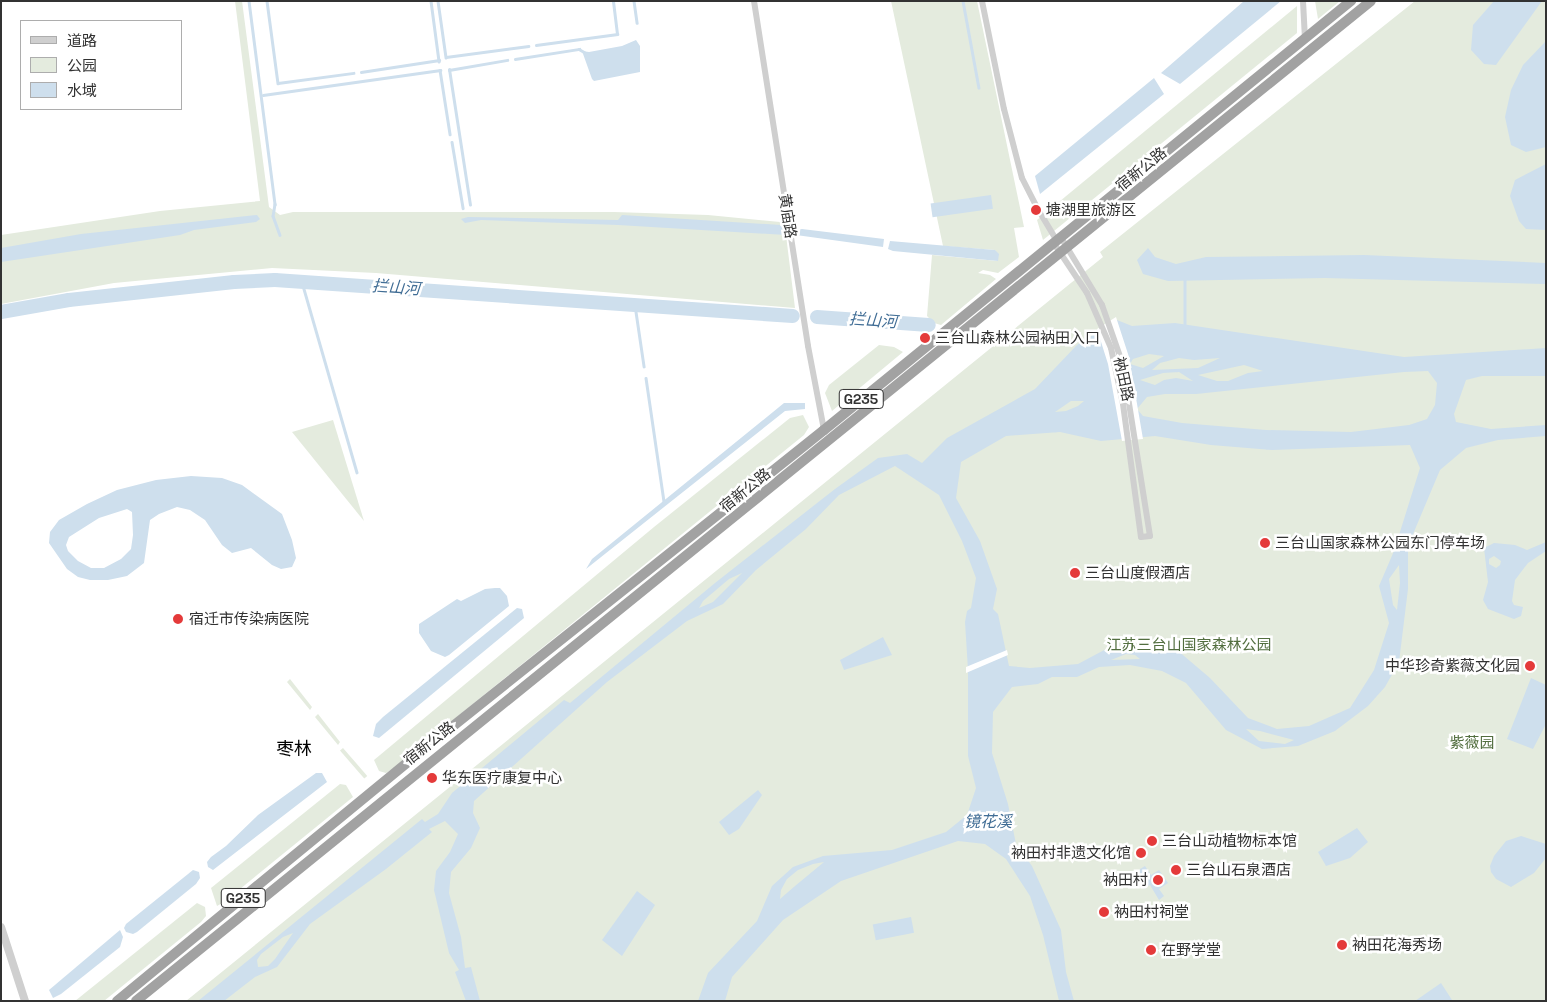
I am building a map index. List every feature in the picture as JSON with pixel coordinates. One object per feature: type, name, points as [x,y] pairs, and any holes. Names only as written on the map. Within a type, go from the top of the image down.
[{"type":"highway","name":"宿新公路","points":[[117,1001],[418,754],[824,430],[1056,239],[1351,1]]},
{"type":"highway","name":"宿新公路","points":[[136,1001],[1371,1]]},
{"type":"street","name":"黄庙路","points":[[754,1],[808,346],[824,430]]},
{"type":"street","name":"衲田路","points":[[982,1],[1006,118],[1022,178],[1056,239],[1064,250],[1102,305],[1123,365],[1132,443],[1142,537],[1150,536],[1132,443],[1111,348],[1094,307],[1064,250]]},
{"type":"street","points":[[1303,1],[1305,38]]},
{"type":"street","points":[[1,927],[25,1001]]},
{"type":"green space","points":[[235,1],[242,1],[269,207],[280,215],[293,212],[614,212],[708,215],[780,222],[786,235],[795,308],[376,273],[272,268],[114,283],[1,304],[1,235],[160,211],[260,201]]},
{"type":"green space","points":[[891,1],[977,1],[1024,227],[1014,228],[1019,257],[998,273],[983,270],[978,273],[990,275],[996,279],[941,325],[934,323],[927,316],[932,255],[998,261],[995,250],[943,246]]},
{"type":"green space","points":[[1315,1],[1340,1],[1318,19]]},
{"type":"green space","name":"江苏三台山国家森林公园","points":[[1415,1],[1546,1],[1546,1001],[186,1001],[1103,257],[1100,252]]},
{"type":"green space","points":[[1297,6],[1297,33],[1043,240],[1037,220]]},
{"type":"green space","points":[[879,345],[894,347],[903,352],[832,411],[825,393],[829,385]]},
{"type":"green space","points":[[803,415],[809,427],[804,435],[394,768],[386,773],[379,771],[374,760],[654,527],[790,418]]},
{"type":"green space","points":[[333,420],[364,521],[292,432]]},
{"type":"green space","points":[[290,679],[312,707],[310,710],[287,682]]},
{"type":"green space","points":[[318,714],[340,742],[338,745],[315,717]]},
{"type":"green space","points":[[343,748],[367,776],[364,779],[340,751]]},
{"type":"green space","points":[[340,784],[346,785],[353,797],[217,906],[211,888]]},
{"type":"green space","points":[[197,903],[205,907],[206,916],[201,922],[104,1001],[75,1001]]},
{"type":"water","points":[[1244,1],[1281,1],[1180,84],[1161,73]]},
{"type":"water","points":[[1494,1],[1542,1],[1496,65],[1484,64],[1471,50],[1473,25]]},
{"type":"water","points":[[636,40],[640,46],[640,72],[594,81],[592,79],[582,51],[589,52],[622,46]]},
{"type":"water","points":[[1546,41],[1546,147],[1526,152],[1511,145],[1505,117],[1511,90],[1523,65]]},
{"type":"water","points":[[1154,78],[1164,94],[1040,194],[1035,176]]},
{"type":"water","points":[[1546,164],[1546,230],[1526,229],[1519,221],[1510,196],[1515,180]]},
{"type":"water","points":[[991,195],[993,209],[933,217],[931,203]]},
{"type":"water","points":[[257,215],[260,219],[256,222],[194,230],[180,235],[1,262],[1,248],[81,234]]},
{"type":"water","points":[[622,215],[781,225],[786,230],[786,235],[618,225],[481,220],[465,223],[461,219],[468,217],[618,220]]},
{"type":"water","points":[[802,229],[884,239],[883,247],[796,235],[796,230]]},
{"type":"water","points":[[890,241],[995,250],[999,254],[998,261],[893,251],[888,249]]},
{"type":"water","points":[[1148,248],[1155,257],[1176,264],[1206,257],[1364,255],[1546,263],[1546,284],[1325,278],[1168,281],[1143,274],[1137,260]]},
{"type":"water","name":"镜花溪","points":[[1117,320],[1132,326],[1175,323],[1404,357],[1546,348],[1546,376],[1482,376],[1466,380],[1454,414],[1456,422],[1491,429],[1546,425],[1546,436],[1498,440],[1466,448],[1440,470],[1408,546],[1408,589],[1399,662],[1385,687],[1368,706],[1335,731],[1298,746],[1262,749],[1226,730],[1186,683],[1162,671],[1130,665],[1099,667],[1077,677],[1052,677],[1038,684],[1012,687],[993,712],[992,753],[1008,804],[1016,844],[1032,866],[1061,930],[1066,972],[1074,1001],[1059,1001],[1043,935],[1030,896],[1006,859],[985,844],[958,841],[841,881],[783,920],[732,977],[725,1001],[698,1001],[708,973],[757,921],[772,886],[793,867],[823,856],[892,850],[946,832],[967,815],[976,788],[968,756],[968,670],[965,622],[967,611],[971,608],[976,578],[962,541],[939,495],[895,466],[839,495],[806,529],[756,570],[723,604],[687,621],[607,682],[474,801],[473,813],[480,828],[471,848],[451,872],[449,893],[461,937],[465,968],[471,967],[480,1001],[466,1001],[455,972],[459,970],[449,953],[434,890],[436,871],[450,852],[458,834],[445,821],[429,829],[432,832],[386,869],[310,924],[277,967],[255,977],[224,1001],[198,1001],[422,819],[425,822],[438,814],[452,793],[564,700],[570,703],[715,583],[835,489],[878,458],[907,454],[922,463],[947,438],[1035,389],[1077,345]],"holes":[[[1149,354],[1164,356],[1143,368],[1130,364],[1133,359]],[[1179,358],[1194,360],[1220,358],[1198,368],[1152,370],[1160,363]],[[1244,365],[1263,371],[1248,373],[1228,381],[1217,381],[1198,375]],[[1428,371],[1437,383],[1435,405],[1427,419],[1409,425],[1351,432],[1266,430],[1182,423],[1143,416],[1137,409],[1147,397],[1165,394],[1196,394]],[[1179,372],[1193,381],[1176,378],[1164,380],[1155,385],[1140,380],[1163,373]],[[1071,401],[1084,401],[1066,411],[1055,412]],[[1060,432],[1101,441],[1155,436],[1211,445],[1272,450],[1410,445],[1420,468],[1394,551],[1379,586],[1389,623],[1374,670],[1350,708],[1309,726],[1277,729],[1248,718],[1210,678],[1177,650],[1142,644],[1108,648],[1078,664],[1030,668],[1009,666],[998,614],[993,609],[997,589],[980,541],[956,498],[961,462],[1006,436]],[[1399,565],[1400,583],[1397,610],[1393,605],[1389,579]],[[742,573],[713,602],[699,608],[703,601],[729,579]],[[1126,654],[1135,655],[1140,659],[1111,660]],[[1246,729],[1294,740],[1285,744],[1259,741]],[[509,753],[521,754],[501,772],[486,777],[491,766]],[[824,862],[780,899],[781,890],[787,879],[798,870]],[[293,933],[268,966],[258,967],[257,960],[261,954],[283,937]]]},
{"type":"water","points":[[784,403],[805,403],[805,409],[785,411],[586,569],[592,559]]},
{"type":"water","points":[[191,476],[222,478],[242,485],[282,514],[292,540],[296,558],[292,567],[281,569],[272,565],[251,548],[232,553],[222,545],[205,520],[190,510],[177,507],[159,514],[150,520],[144,563],[127,576],[108,580],[90,580],[78,577],[67,569],[49,543],[50,532],[59,520],[117,490],[156,480]],"holes":[[[127,509],[132,512],[133,535],[131,549],[121,559],[104,568],[91,568],[78,561],[68,551],[66,545],[69,537],[99,518]]]},
{"type":"water","points":[[1546,542],[1546,551],[1528,563],[1515,580],[1512,601],[1514,605],[1523,607],[1521,616],[1514,619],[1488,609],[1483,600],[1488,582],[1484,548],[1494,543],[1515,545],[1527,550]],"holes":[[[1494,556],[1501,561],[1500,565],[1496,568],[1489,564],[1489,559]]]},
{"type":"water","points":[[500,588],[507,596],[509,606],[449,655],[445,657],[431,651],[419,633],[419,624],[457,599],[461,601],[485,589]]},
{"type":"water","points":[[517,608],[522,609],[524,618],[379,738],[373,736],[376,724],[383,717]]},
{"type":"water","points":[[883,637],[892,655],[844,670],[840,660]]},
{"type":"water","points":[[1531,678],[1546,685],[1546,724],[1533,749],[1507,739]]},
{"type":"water","points":[[316,773],[322,773],[327,782],[213,870],[208,867],[207,862],[211,857],[226,846],[258,815]]},
{"type":"water","points":[[758,790],[762,795],[739,829],[729,835],[719,822]]},
{"type":"water","points":[[1357,828],[1368,842],[1350,858],[1326,866],[1318,852]]},
{"type":"water","points":[[1521,836],[1546,844],[1546,858],[1534,873],[1511,887],[1496,879],[1491,872],[1490,866],[1494,856],[1506,841]]},
{"type":"water","points":[[1145,866],[1151,875],[1159,870],[1168,883],[1159,889],[1164,896],[1159,900],[1150,885],[1144,889],[1137,878],[1140,869]]},
{"type":"water","points":[[193,870],[199,872],[200,878],[196,884],[137,932],[133,934],[126,932],[124,928],[126,924]]},
{"type":"water","points":[[637,891],[655,905],[622,956],[602,940]]},
{"type":"water","points":[[911,917],[914,933],[876,940],[873,924]]},
{"type":"water","points":[[120,930],[123,937],[120,947],[61,994],[53,998],[49,990]]},
{"type":"water","points":[[1441,983],[1452,1000],[1415,1001]]},
{"type":"pier","points":[[1116,317],[1129,357],[1143,439],[1122,441],[1108,364],[1097,329]]},
{"type":"pier","points":[[1007,650],[1008,655],[966,673],[966,667]]},
{"type":"waterway","points":[[249,1],[275,204],[273,216],[280,235]]},
{"type":"waterway","points":[[267,1],[278,83],[353,73]]},
{"type":"waterway","points":[[431,1],[439,61]]},
{"type":"waterway","points":[[438,1],[446,57],[528,46]]},
{"type":"waterway","points":[[536,45],[617,34],[613,1]]},
{"type":"waterway","points":[[634,1],[637,23]]},
{"type":"waterway","points":[[963,1],[979,88]]},
{"type":"waterway","points":[[515,59],[579,49],[584,52]]},
{"type":"waterway","points":[[361,72],[439,60]]},
{"type":"waterway","points":[[470,205],[449,70],[507,60]]},
{"type":"waterway","points":[[263,95],[440,70],[450,134]]},
{"type":"waterway","points":[[452,142],[463,208]]},
{"type":"waterway","name":"拦山河","points":[[1,312],[69,300],[234,282],[275,280],[793,316]]},
{"type":"waterway","points":[[1185,280],[1185,324]]},
{"type":"waterway","points":[[302,282],[357,472]]},
{"type":"waterway","points":[[635,305],[644,366]]},
{"type":"waterway","name":"拦山河","points":[[817,317],[929,325]]},
{"type":"waterway","points":[[646,378],[664,502]]},
{"type":"waterway","points":[[471,789],[528,742]]},
{"type":"place","name":"塘湖里旅游区","points":[[1036,210]]},
{"type":"place","name":"三台山森林公园衲田入口","points":[[925,338]]},
{"type":"place","name":"三台山国家森林公园东门停车场","points":[[1265,543]]},
{"type":"place","name":"三台山度假酒店","points":[[1075,573]]},
{"type":"place","name":"宿迁市传染病医院","points":[[178,619]]},
{"type":"place","name":"中华珍奇紫薇文化园","points":[[1530,666]]},
{"type":"place","name":"华东医疗康复中心","points":[[432,778]]},
{"type":"place","name":"三台山动植物标本馆","points":[[1152,841]]},
{"type":"place","name":"衲田村非遗文化馆","points":[[1141,853]]},
{"type":"place","name":"三台山石泉酒店","points":[[1176,870]]},
{"type":"place","name":"衲田村","points":[[1158,880]]},
{"type":"place","name":"衲田村祠堂","points":[[1104,912]]},
{"type":"place","name":"衲田花海秀场","points":[[1342,945]]},
{"type":"place","name":"在野学堂","points":[[1151,950]]},
{"type":"district","name":"枣林","points":[[294,749]]},
{"type":"park label","name":"紫薇园","points":[[1472,743]]}]
